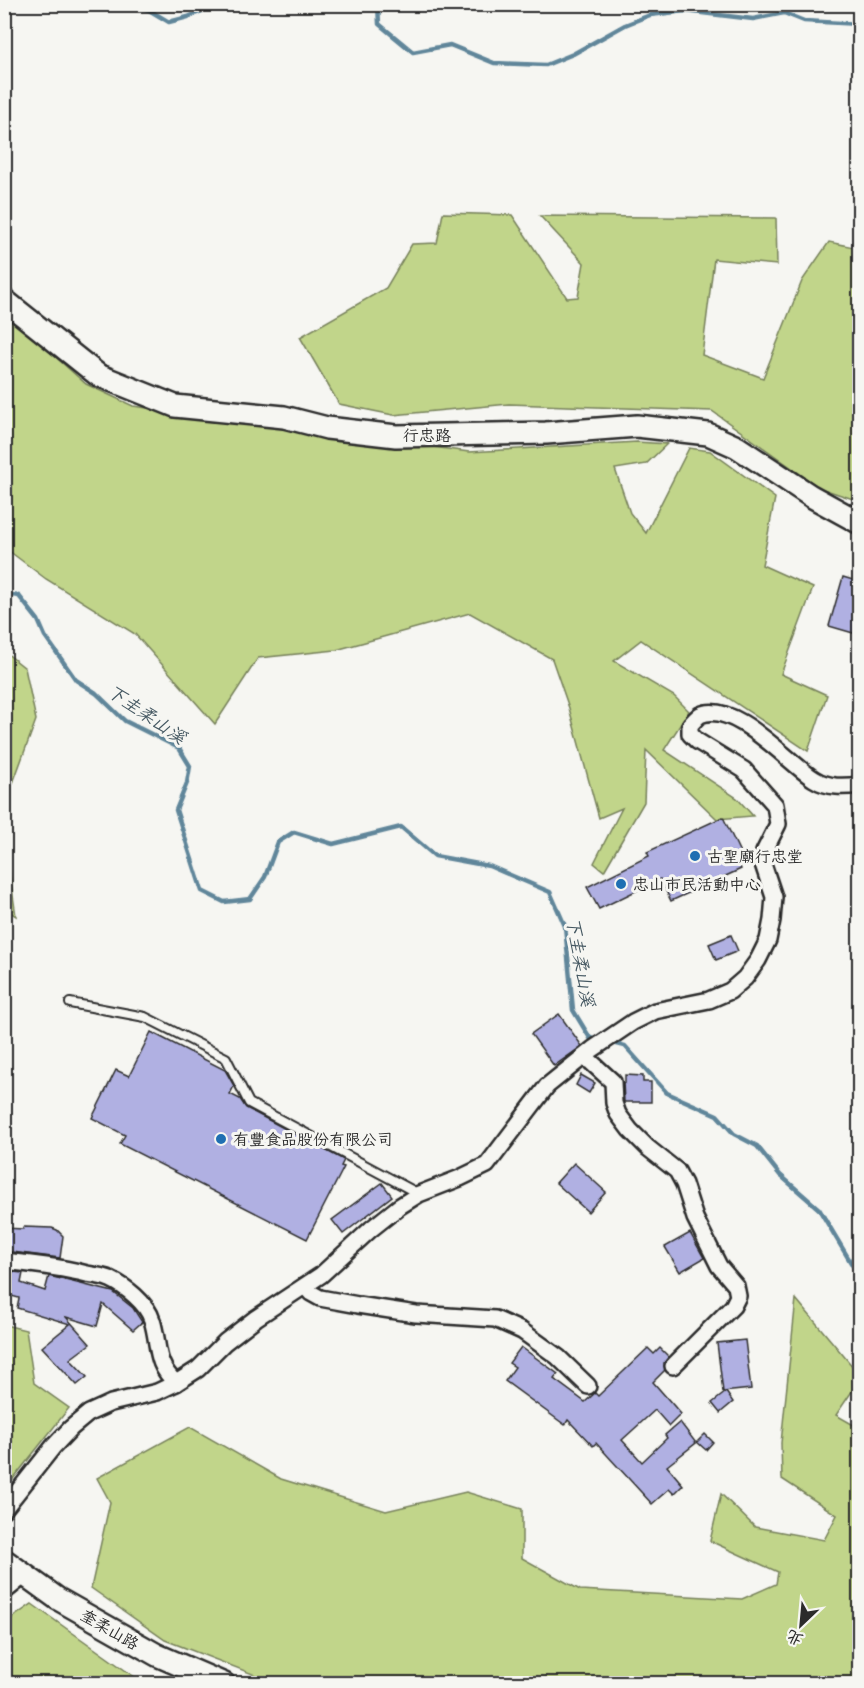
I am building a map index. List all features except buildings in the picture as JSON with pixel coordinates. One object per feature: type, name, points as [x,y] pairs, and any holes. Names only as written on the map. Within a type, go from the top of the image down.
[{"type":"street","name":"行忠路","points":[[4,300],[98,375],[175,406],[284,417],[327,428],[396,436],[546,433],[637,426],[708,434],[736,447],[811,496],[860,523]]},
{"type":"street","points":[[4,1509],[53,1447],[89,1413],[111,1403],[157,1392],[177,1383],[198,1369],[241,1329],[321,1275],[371,1229],[419,1194],[487,1165],[547,1086],[587,1053],[655,1011],[709,1000],[730,991],[745,978],[758,960],[768,940],[774,897],[763,864],[764,852],[778,824],[775,805],[744,770],[690,734],[690,725],[700,716],[713,713],[730,716],[759,734],[815,780],[831,786],[860,785]]},
{"type":"street","points":[[587,1053],[590,1061],[613,1082],[614,1102],[618,1114],[630,1130],[677,1171],[684,1184],[695,1218],[719,1266],[736,1286],[738,1296],[733,1306],[673,1366]]},
{"type":"street","points":[[4,1261],[69,1269],[110,1279],[133,1295],[145,1306],[152,1318],[158,1352],[165,1373],[177,1383]]},
{"type":"street","points":[[305,1286],[320,1298],[358,1305],[416,1314],[495,1319],[522,1331],[558,1357],[588,1386]]},
{"type":"street","name":"奎柔山路","points":[[4,1560],[58,1599],[157,1656],[224,1683]]},
{"type":"street","points":[[4,1592],[25,1575]]},
{"type":"lane","points":[[70,1003],[145,1017],[225,1058],[249,1103],[419,1194]]},
{"type":"green space","points":[[443,213],[512,215],[567,298],[578,297],[584,263],[540,216],[776,218],[777,265],[714,259],[702,355],[763,378],[802,281],[829,242],[859,248],[859,501],[820,488],[712,411],[509,404],[393,415],[339,404],[300,337],[386,288],[412,244],[437,243]]},
{"type":"green space","points":[[5,312],[86,384],[133,406],[469,452],[637,442],[667,444],[646,464],[615,469],[630,513],[646,533],[689,448],[710,451],[775,498],[762,565],[813,588],[781,674],[827,695],[808,751],[641,640],[614,661],[674,696],[689,711],[664,750],[737,798],[753,816],[717,819],[646,750],[644,802],[604,871],[594,863],[622,808],[599,818],[569,708],[552,659],[470,613],[336,650],[258,658],[215,724],[135,634],[46,579],[5,548]]},
{"type":"green space","points":[[5,652],[25,668],[36,720],[5,805]]},
{"type":"green space","points":[[5,840],[16,916],[5,909]]},
{"type":"green space","points":[[796,1299],[859,1374],[859,1381],[836,1415],[859,1428],[859,1683],[276,1683],[165,1640],[91,1588],[110,1502],[97,1478],[190,1427],[281,1479],[386,1511],[466,1492],[522,1509],[522,1558],[580,1590],[742,1599],[776,1584],[778,1572],[710,1541],[721,1494],[755,1527],[824,1540],[837,1515],[782,1479],[781,1443]]},
{"type":"green space","points":[[5,1325],[26,1330],[34,1383],[69,1408],[5,1489]]},
{"type":"green space","points":[[32,1604],[143,1683],[5,1683],[5,1623]]},
{"type":"waterway","points":[[127,4],[149,10],[169,22],[188,17],[218,4]]},
{"type":"waterway","points":[[378,4],[379,24],[413,52],[450,45],[494,63],[546,65],[573,54],[625,25],[650,15],[685,11],[753,19],[784,13],[804,21],[860,24]]},
{"type":"waterway","name":"下圭柔山溪","points":[[4,594],[19,596],[38,620],[45,636],[76,680],[96,693],[125,721],[179,748],[190,766],[187,783],[176,810],[202,891],[224,902],[250,899],[265,877],[278,842],[294,832],[333,844],[401,827],[435,856],[489,866],[550,892],[565,926],[573,1010],[590,1038],[598,1040]]},
{"type":"waterway","name":"下圭柔山溪","points":[[609,1042],[625,1046],[667,1093],[717,1115],[734,1134],[757,1146],[780,1175],[819,1209],[853,1266],[860,1272]]},
{"type":"place","name":"古聖廟行忠堂","points":[[695,856]]},
{"type":"place","name":"忠山市民活動中心","points":[[621,884]]},
{"type":"place","name":"有豐食品股份有限公司","points":[[221,1139]]}]
